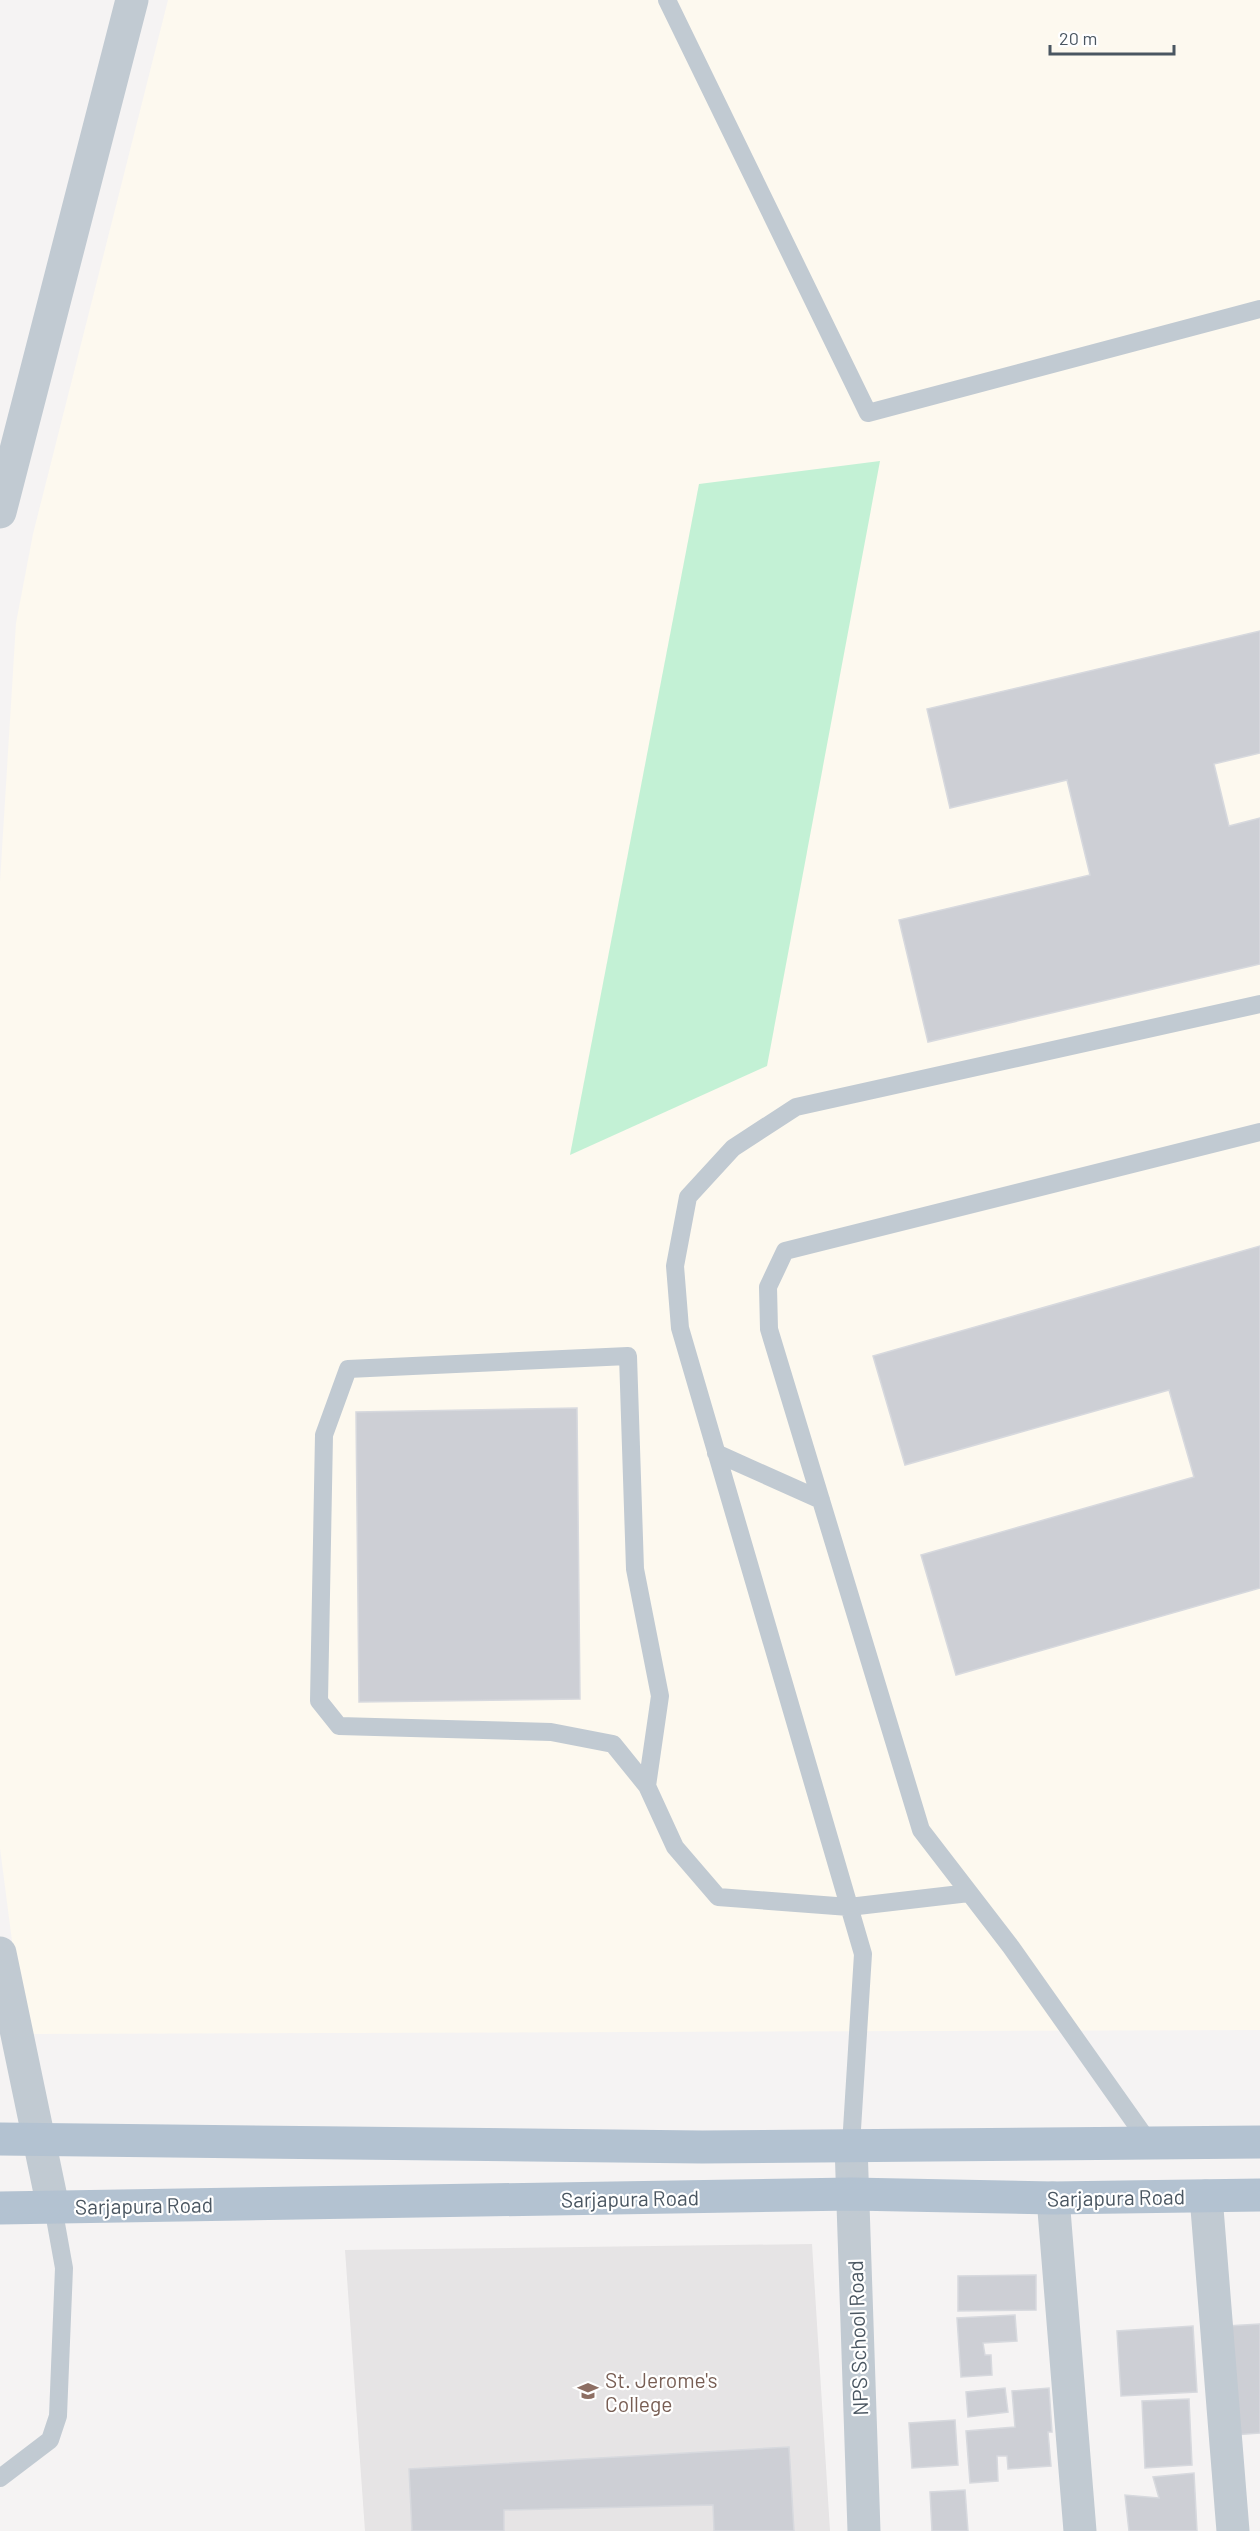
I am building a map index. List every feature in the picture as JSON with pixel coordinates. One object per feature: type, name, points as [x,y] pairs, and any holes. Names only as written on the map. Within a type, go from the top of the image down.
[{"type":"main road","points":[[0,2139],[702,2147],[1260,2142]]},
{"type":"main road","name":"Sarjapura Road","points":[[0,2208],[851,2194],[1053,2198],[1260,2195]]},
{"type":"street","points":[[0,512],[132,0]]},
{"type":"street","points":[[0,1953],[53,2207]]},
{"type":"street","name":"NPS School Road","points":[[851,2145],[864,2531]]},
{"type":"street","points":[[1206,2196],[1233,2531]]},
{"type":"street","points":[[1053,2198],[1080,2531]]},
{"type":"lane","points":[[667,0],[868,413],[1260,309]]},
{"type":"lane","points":[[851,2145],[863,1953],[680,1328],[675,1266],[688,1197],[733,1148],[796,1107],[1260,1004]]},
{"type":"lane","points":[[1150,2144],[1011,1947],[921,1830],[770,1329],[768,1287],[785,1251],[1260,1132]]},
{"type":"lane","points":[[647,1786],[660,1696],[635,1569],[628,1356],[348,1369],[324,1435],[320,1701],[339,1726],[550,1732],[613,1744],[647,1786],[675,1847],[718,1897],[849,1908],[969,1893]]},
{"type":"lane","points":[[716,1453],[821,1500]]},
{"type":"lane","points":[[0,2478],[50,2440],[58,2416],[64,2268],[53,2207]]},
{"type":"shaded area","points":[[168,0],[1260,0],[1260,2030],[24,2034],[0,1848],[0,882],[16,623],[33,534]]},
{"type":"shaded area","name":"St. Jerome's College","points":[[812,2244],[830,2531],[365,2531],[345,2250]]},
{"type":"green space","points":[[880,461],[767,1066],[570,1155],[699,484]]},
{"type":"building","points":[[1260,631],[1260,753],[1214,764],[1229,826],[1260,818],[1260,964],[928,1042],[899,920],[1090,875],[1067,780],[950,808],[927,709]]},
{"type":"building","points":[[1260,1246],[1260,1588],[956,1675],[921,1555],[1194,1477],[1169,1390],[905,1465],[873,1356]]},
{"type":"building","points":[[577,1408],[580,1699],[359,1702],[356,1412]]},
{"type":"building","points":[[1036,2275],[1036,2310],[958,2311],[958,2276]]},
{"type":"building","points":[[1015,2315],[1017,2341],[983,2343],[985,2355],[991,2355],[992,2375],[961,2377],[957,2318]]},
{"type":"building","points":[[1260,2324],[1260,2433],[1234,2435],[1227,2326]]},
{"type":"building","points":[[1193,2326],[1197,2392],[1121,2396],[1117,2331]]},
{"type":"building","points":[[1005,2388],[1008,2412],[968,2417],[966,2392]]},
{"type":"building","points":[[1049,2388],[1052,2432],[1048,2432],[1051,2466],[1008,2469],[1007,2456],[997,2456],[998,2481],[970,2483],[966,2431],[1015,2427],[1012,2391]]},
{"type":"building","points":[[1189,2399],[1192,2465],[1145,2468],[1142,2401]]},
{"type":"building","points":[[955,2420],[958,2465],[912,2468],[909,2423]]},
{"type":"building","points":[[789,2447],[794,2531],[714,2531],[713,2505],[504,2510],[504,2531],[412,2531],[409,2469]]},
{"type":"building","points":[[1194,2473],[1197,2531],[1129,2531],[1125,2495],[1159,2498],[1153,2477]]},
{"type":"building","points":[[965,2490],[968,2531],[932,2531],[930,2492]]},
{"type":"place","name":"St. Jerome's College","points":[[588,2391]]}]
